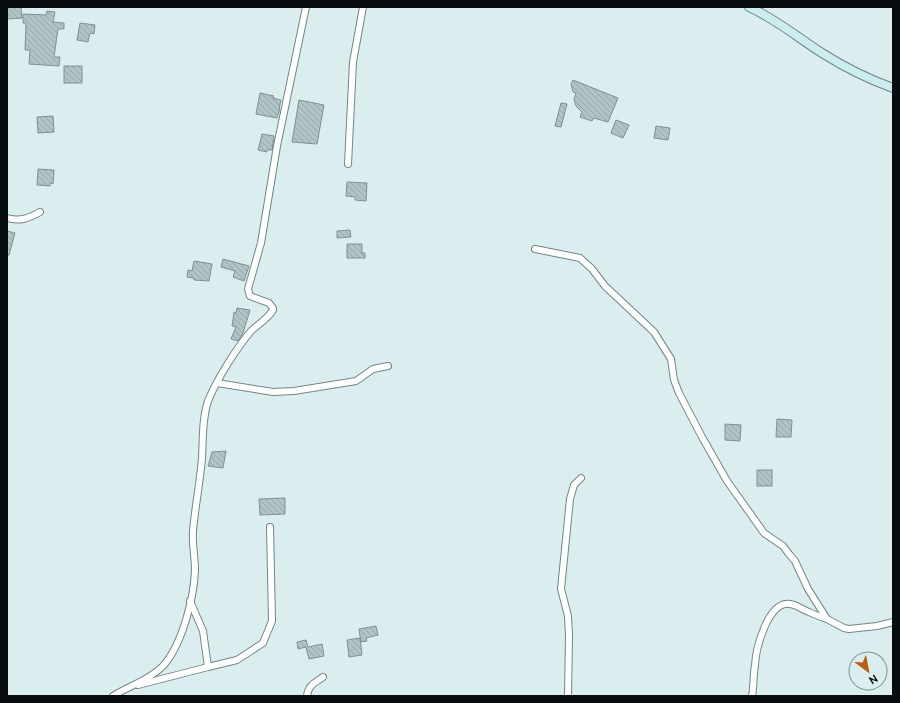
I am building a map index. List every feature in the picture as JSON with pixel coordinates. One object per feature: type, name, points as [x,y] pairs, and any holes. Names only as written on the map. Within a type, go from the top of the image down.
[{"type":"street","points":[[113,696],[153,675],[162,668],[176,648],[193,587],[195,569],[192,533],[201,464],[204,420],[208,402],[217,383],[246,337],[273,310],[269,303],[250,296],[248,289],[261,243],[277,146],[306,7]]},
{"type":"street","points":[[348,164],[353,62],[363,7]]},
{"type":"street","points":[[749,7],[773,19],[821,52],[855,72],[893,88]]},
{"type":"street","points":[[7,218],[22,220],[40,212]]},
{"type":"street","points":[[535,249],[580,258],[592,269],[606,286],[654,332],[671,359],[674,380],[679,393],[727,482],[764,533],[783,546],[790,554],[795,561],[808,589],[827,619]]},
{"type":"street","points":[[217,383],[273,392],[294,391],[356,382],[370,371],[388,366]]},
{"type":"street","points":[[568,696],[568,616],[561,588],[570,499],[574,485],[581,478]]},
{"type":"street","points":[[123,690],[208,666],[237,660],[263,643],[272,621],[270,527]]},
{"type":"street","points":[[190,601],[203,631],[208,666]]},
{"type":"street","points":[[752,696],[755,664],[761,639],[767,621],[774,609],[782,604],[798,606],[808,612],[849,629],[877,626],[893,622]]},
{"type":"street","points":[[306,696],[308,689],[312,684],[323,677]]},
{"type":"building","points":[[7,7],[21,7],[22,18],[7,19]]},
{"type":"building","points":[[47,11],[55,12],[53,22],[64,23],[64,29],[58,29],[54,57],[60,57],[59,66],[29,64],[30,50],[25,50],[26,23],[23,23],[23,14],[46,15]]},
{"type":"building","points":[[80,23],[95,25],[94,34],[90,33],[88,42],[77,40]]},
{"type":"building","points":[[64,66],[82,66],[82,83],[64,83]]},
{"type":"building","points":[[573,80],[618,98],[608,122],[594,118],[592,121],[580,117],[582,112],[576,106],[574,99],[576,93],[573,92],[571,84]]},
{"type":"building","points":[[260,93],[274,96],[273,98],[281,100],[277,118],[256,114]]},
{"type":"building","points":[[299,100],[324,105],[317,144],[292,142]]},
{"type":"building","points":[[561,103],[567,104],[561,127],[555,126]]},
{"type":"building","points":[[53,116],[54,132],[38,133],[37,117]]},
{"type":"building","points":[[616,120],[629,125],[623,138],[611,133]]},
{"type":"building","points":[[656,126],[670,128],[668,140],[654,138]]},
{"type":"building","points":[[262,134],[274,136],[272,150],[267,150],[267,152],[258,150]]},
{"type":"building","points":[[38,169],[54,170],[53,184],[50,183],[50,186],[37,185]]},
{"type":"building","points":[[347,182],[367,183],[366,201],[355,200],[355,197],[346,196]]},
{"type":"building","points":[[350,230],[351,237],[337,238],[337,231]]},
{"type":"building","points":[[7,231],[15,233],[9,255],[7,255]]},
{"type":"building","points":[[347,244],[362,244],[362,253],[365,253],[365,258],[347,258]]},
{"type":"building","points":[[223,259],[249,266],[244,281],[233,277],[235,271],[221,267]]},
{"type":"building","points":[[194,261],[212,264],[209,281],[194,280],[194,278],[187,277],[188,270],[192,271]]},
{"type":"building","points":[[237,308],[250,310],[243,333],[238,341],[231,339],[236,327],[232,326],[234,312],[236,313]]},
{"type":"building","points":[[777,419],[792,420],[791,437],[776,437]]},
{"type":"building","points":[[725,424],[741,425],[740,441],[725,440]]},
{"type":"building","points":[[226,451],[223,468],[208,466],[212,452]]},
{"type":"building","points":[[757,470],[772,470],[772,486],[757,486]]},
{"type":"building","points":[[285,498],[285,514],[260,515],[259,499]]},
{"type":"building","points":[[376,626],[378,635],[366,638],[367,641],[361,642],[359,629]]},
{"type":"building","points":[[360,638],[362,655],[349,657],[347,640]]},
{"type":"building","points":[[306,640],[308,647],[322,644],[324,656],[309,659],[306,647],[298,649],[297,642]]}]
